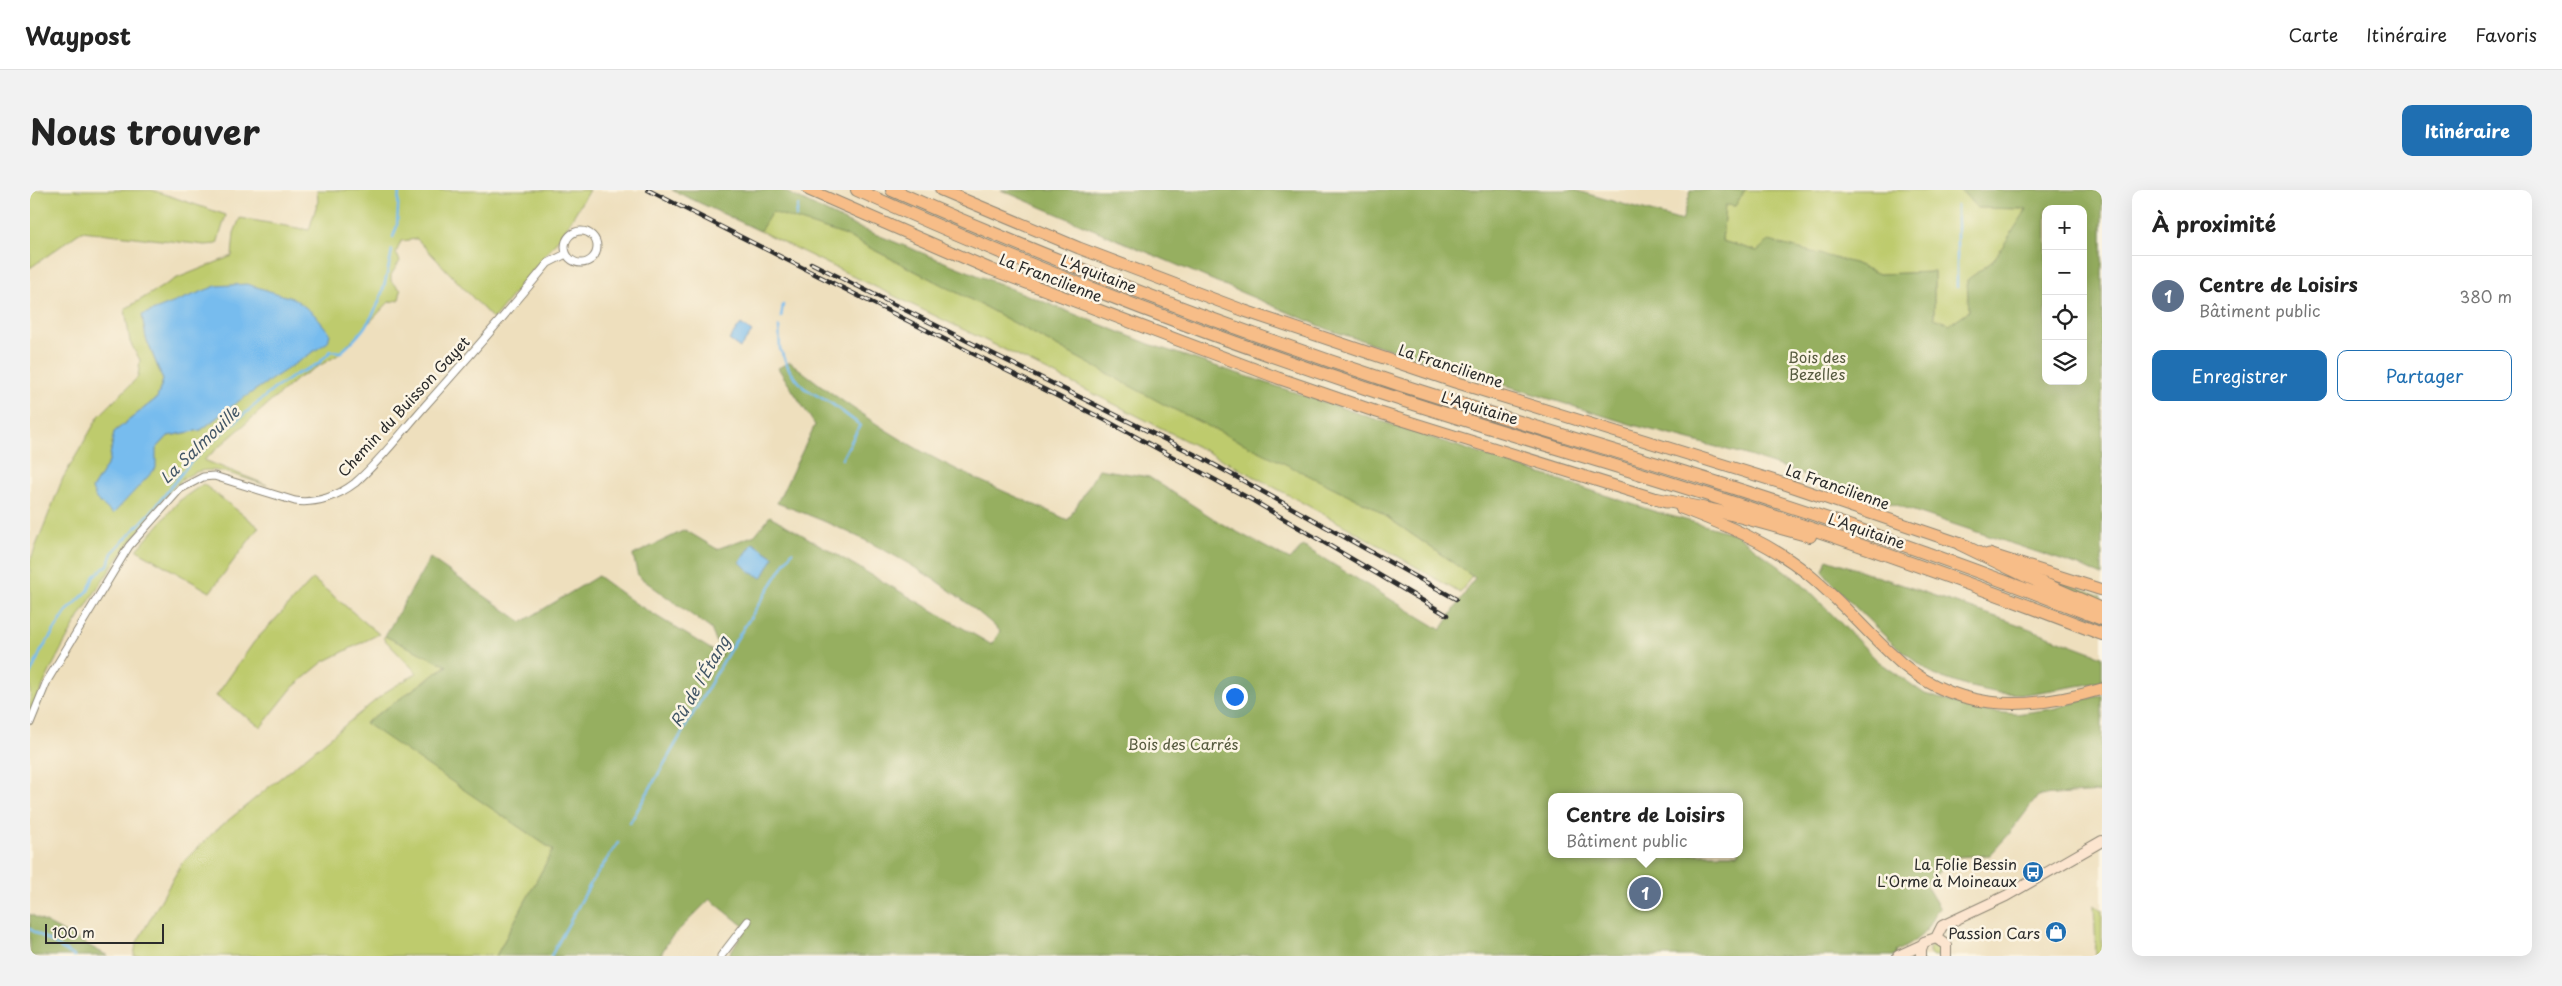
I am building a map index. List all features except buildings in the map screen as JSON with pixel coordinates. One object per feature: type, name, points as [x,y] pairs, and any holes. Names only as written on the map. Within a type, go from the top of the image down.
[{"type":"highway","name":"La Francilienne","points":[[809,190],[1008,276],[1292,383],[1446,434],[1657,499],[1734,528],[1782,555],[1824,588],[1910,670],[1947,691],[1988,703],[2021,705],[2048,702],[2102,689]]},
{"type":"highway","name":"L'Aquitaine","points":[[857,190],[1033,264],[1200,329],[1337,378],[1682,486],[1887,554],[2102,634]]},
{"type":"highway","name":"L'Aquitaine","points":[[892,190],[1064,263],[1276,343],[1396,384],[1868,532],[2102,619]]},
{"type":"highway","name":"La Francilienne","points":[[941,190],[1079,248],[1244,311],[1446,380],[1788,485],[2102,590]]},
{"type":"highway","points":[[1657,499],[1731,514],[1858,550],[1887,554]]},
{"type":"highway","points":[[1960,544],[2026,576],[2102,609]]},
{"type":"main road","points":[[1940,940],[1942,926],[2008,895],[2102,841]]},
{"type":"main road","points":[[1898,956],[1922,951],[1928,939],[1940,940],[1947,948],[1946,956]]},
{"type":"street","points":[[575,232],[590,233],[596,241],[596,252],[589,261],[579,263],[566,254],[565,244],[570,234],[575,232]]},
{"type":"street","name":"Chemin du Buisson Gayet","points":[[30,723],[47,681],[129,546],[180,489],[203,477],[214,476],[307,503],[333,496],[344,490],[355,482],[395,440],[548,263],[566,254]]},
{"type":"street","points":[[721,956],[748,921]]},
{"type":"green space","points":[[30,190],[152,190],[226,215],[217,244],[205,245],[82,231],[30,268]]},
{"type":"green space","points":[[317,190],[589,190],[564,232],[493,319],[417,239],[401,241],[396,253],[400,261],[391,275],[391,281],[401,290],[399,300],[389,302],[338,355],[298,378],[204,460],[267,485],[225,472],[208,470],[192,474],[178,484],[132,540],[82,612],[41,689],[30,716],[30,561],[63,478],[99,416],[138,377],[140,360],[130,342],[125,309],[175,279],[232,256],[234,233],[240,218],[309,230],[318,201]],"holes":[[[146,338],[236,403],[201,430],[168,436],[156,449],[92,489],[109,462],[114,432],[157,398],[163,380]]]},
{"type":"green space","name":"Bois des Carrés","points":[[672,190],[782,190],[855,226],[1149,344],[1653,511],[1736,534],[1801,583],[1878,661],[1925,694],[1982,711],[2016,714],[2052,709],[2102,695],[2102,792],[2038,796],[2010,833],[1990,855],[1956,857],[1925,884],[1940,909],[1936,911],[1925,931],[1896,952],[1897,956],[728,956],[746,928],[710,899],[669,940],[660,956],[496,956],[553,850],[365,723],[447,666],[385,636],[430,558],[522,622],[598,576],[635,603],[722,656],[711,629],[638,576],[633,555],[685,530],[717,549],[755,535],[770,516],[992,645],[1000,631],[951,591],[895,556],[837,527],[777,503],[815,425],[778,368],[790,362],[857,411],[919,450],[961,472],[1068,520],[1099,469],[1149,477],[1222,524],[1290,560],[1303,546],[1441,630],[1475,578],[1371,506],[1165,405],[985,307],[847,236],[772,212],[760,231]]},
{"type":"green space","name":"Bois des Bezelles","points":[[1001,190],[1574,190],[1682,221],[1691,190],[1745,190],[1735,206],[1725,205],[1722,241],[1757,251],[1769,241],[1854,263],[1879,274],[1934,272],[1934,318],[1950,324],[1969,311],[1967,280],[1993,261],[2027,209],[1977,208],[1961,190],[2102,190],[2102,576],[2085,568],[1743,454],[1633,425],[1332,331]]},
{"type":"green space","points":[[1745,190],[1961,190],[1977,208],[2028,209],[1993,261],[1967,280],[1969,311],[1950,324],[1934,318],[1934,272],[1879,274],[1854,263],[1757,251],[1722,241],[1725,204],[1735,206]]},
{"type":"green space","points":[[772,211],[847,236],[1077,357],[1371,506],[1472,576],[1460,593],[1289,495],[1202,449],[1026,360],[760,231]]},
{"type":"green space","points":[[203,484],[259,527],[210,592],[137,550],[179,501]]},
{"type":"green space","points":[[1827,559],[2014,623],[2102,656],[2102,682],[2027,694],[1999,693],[1966,686],[1934,675],[1891,642],[1836,588],[1823,571]]},
{"type":"green space","points":[[2040,575],[2102,596],[2102,602]]},
{"type":"green space","points":[[313,579],[379,634],[323,662],[293,687],[261,727],[216,696],[254,642]]},
{"type":"green space","points":[[385,636],[447,665],[366,723],[553,850],[496,956],[134,956],[136,944],[182,863],[215,831],[387,691],[417,673],[383,638]]},
{"type":"green space","points":[[2094,905],[2102,910],[2102,956],[2096,956]]},
{"type":"green space","points":[[30,914],[108,956],[30,956]]},
{"type":"green space","points":[[1935,945],[1941,951],[1935,957],[1929,951]]},
{"type":"water","points":[[247,284],[295,299],[314,314],[328,331],[330,334],[328,342],[236,403],[201,430],[168,436],[156,449],[156,468],[113,514],[96,499],[92,489],[109,462],[114,432],[157,398],[163,380],[146,338],[142,315],[216,286]]},
{"type":"water","points":[[741,324],[752,332],[740,348],[729,340]]},
{"type":"water","points":[[753,543],[774,557],[762,578],[750,572],[740,562]]},
{"type":"waterway","name":"La Salmouille","points":[[393,237],[397,226],[399,190]]},
{"type":"waterway","points":[[1957,205],[1957,287]]},
{"type":"waterway","points":[[796,217],[798,206]]},
{"type":"waterway","name":"La Salmouille","points":[[30,675],[41,651],[67,611],[88,591],[94,576],[108,565],[112,553],[151,512],[189,464],[217,437],[274,389],[295,375],[318,364],[331,351],[341,352],[363,330],[382,294],[392,250]]},
{"type":"waterway","name":"Rû de l'Étang","points":[[781,317],[783,305]]},
{"type":"waterway","name":"Rû de l'Étang","points":[[779,327],[780,349],[790,371],[804,388],[832,404],[860,425],[842,459]]},
{"type":"waterway","name":"Rû de l'Étang","points":[[630,823],[731,648],[792,552]]},
{"type":"waterway","name":"Rû de l'Étang","points":[[551,956],[591,883],[618,843]]},
{"type":"waterway","name":"La Salmouille","points":[[30,929],[74,956]]},
{"type":"railway","points":[[648,190],[1105,420],[1252,500],[1447,615]]},
{"type":"railway","points":[[811,263],[1202,458],[1456,599]]},
{"type":"place","name":"La Folie Bessin L'Orme à Moineaux","points":[[2033,872]]},
{"type":"place","name":"Centre de Loisirs","points":[[1645,893]]},
{"type":"place","name":"Passion Cars","points":[[2056,932]]}]
